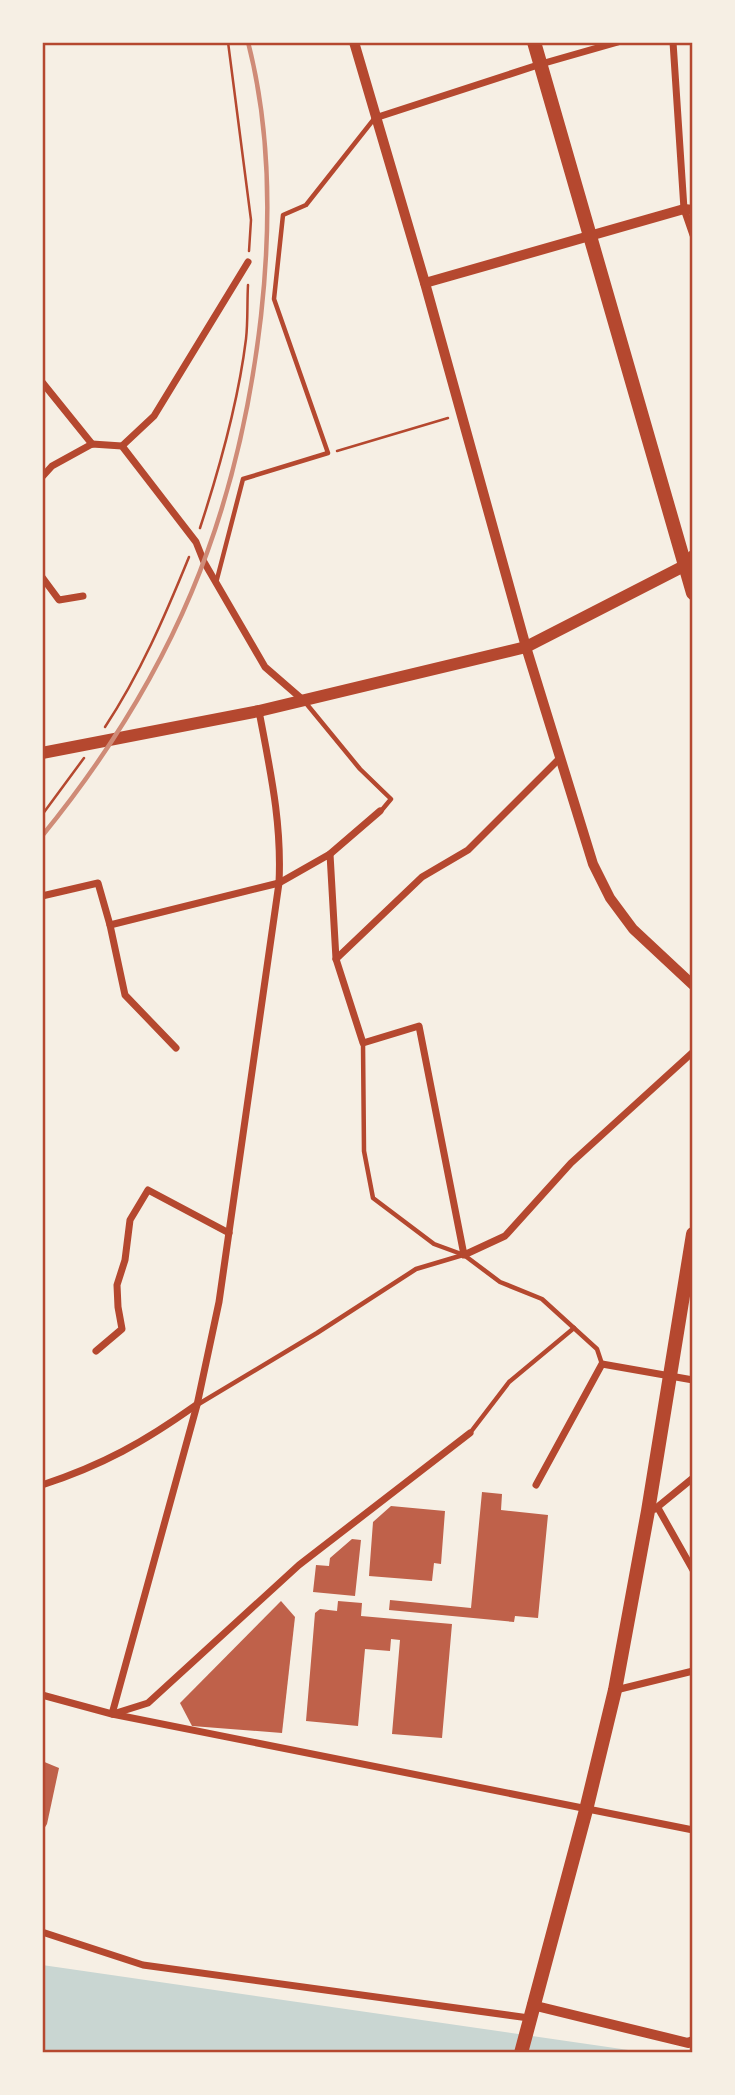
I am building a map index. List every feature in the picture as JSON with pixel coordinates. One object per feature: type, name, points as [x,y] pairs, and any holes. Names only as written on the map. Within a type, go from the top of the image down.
[{"type":"highway","points":[[534,42],[689,561],[693,593]]},
{"type":"highway","points":[[521,2053],[615,1690],[653,1509],[668,1376],[693,1234]]},
{"type":"main road","points":[[42,753],[260,711],[526,647],[689,561]]},
{"type":"street","points":[[354,42],[425,283],[526,647],[593,864],[610,898],[633,929],[693,985]]},
{"type":"street","points":[[375,118],[618,42]]},
{"type":"street","points":[[673,42],[693,235]]},
{"type":"street","points":[[425,283],[689,210]]},
{"type":"street","points":[[42,477],[52,466],[92,444],[122,446],[153,416],[248,262]]},
{"type":"street","points":[[42,382],[92,444]]},
{"type":"street","points":[[122,446],[196,542],[216,583],[265,667],[303,700]]},
{"type":"street","points":[[42,577],[59,600],[83,596]]},
{"type":"street","points":[[112,1714],[197,1405],[219,1302],[279,883],[281,846],[278,812],[260,711]]},
{"type":"street","points":[[336,959],[422,877],[468,850],[559,758]]},
{"type":"street","points":[[110,925],[279,883],[330,854],[380,811]]},
{"type":"street","points":[[330,854],[336,959],[363,1042],[419,1026],[464,1255],[505,1237],[571,1163],[693,1052]]},
{"type":"street","points":[[42,895],[98,883],[125,995],[176,1048]]},
{"type":"street","points":[[96,1351],[122,1329],[117,1285],[125,1260],[130,1220],[148,1190],[229,1233]]},
{"type":"street","points":[[536,1485],[602,1364],[693,1380]]},
{"type":"street","points":[[42,1485],[84,1472],[123,1453],[152,1437],[197,1405]]},
{"type":"street","points":[[112,1714],[148,1703],[299,1565],[470,1433]]},
{"type":"street","points":[[693,1478],[653,1509],[693,1570]]},
{"type":"street","points":[[615,1690],[693,1671]]},
{"type":"street","points":[[42,1695],[112,1714],[693,1830]]},
{"type":"street","points":[[42,1932],[143,1965],[691,2043]]},
{"type":"lane","points":[[216,583],[243,479],[328,453],[274,299],[283,215],[306,205],[375,118]]},
{"type":"lane","points":[[303,700],[360,769],[391,799],[380,811]]},
{"type":"lane","points":[[363,1042],[364,1151],[373,1198],[434,1244],[464,1255],[500,1282],[542,1299],[597,1349],[602,1364]]},
{"type":"lane","points":[[197,1405],[317,1333],[416,1269],[464,1255]]},
{"type":"lane","points":[[470,1433],[509,1382],[574,1328]]},
{"type":"path","points":[[42,815],[94,743],[139,668],[164,618],[196,542],[217,478],[232,418],[246,338],[251,220],[228,42]]},
{"type":"path","points":[[328,453],[461,414]]},
{"type":"shaded area","points":[[42,1965],[63,1968],[649,2053],[42,2053]]},
{"type":"building","points":[[482,1492],[502,1494],[501,1510],[548,1515],[538,1618],[515,1616],[514,1622],[389,1610],[390,1600],[471,1608]]},
{"type":"building","points":[[391,1506],[445,1511],[441,1564],[434,1563],[432,1581],[369,1576],[373,1522]]},
{"type":"building","points":[[352,1539],[361,1540],[355,1596],[313,1592],[316,1565],[329,1566],[330,1558]]},
{"type":"building","points":[[281,1601],[295,1617],[282,1733],[192,1726],[180,1703]]},
{"type":"building","points":[[338,1601],[362,1603],[361,1616],[452,1624],[442,1738],[392,1734],[400,1640],[391,1639],[390,1651],[365,1649],[358,1726],[306,1721],[315,1613],[320,1609],[337,1611]]},
{"type":"building","points":[[42,1761],[59,1768],[47,1824],[42,1832]]},
{"type":"railway","points":[[42,836],[88,777],[162,656],[191,593],[216,528],[235,461],[250,390],[261,316],[266,248],[265,144],[256,76],[248,42]]}]
